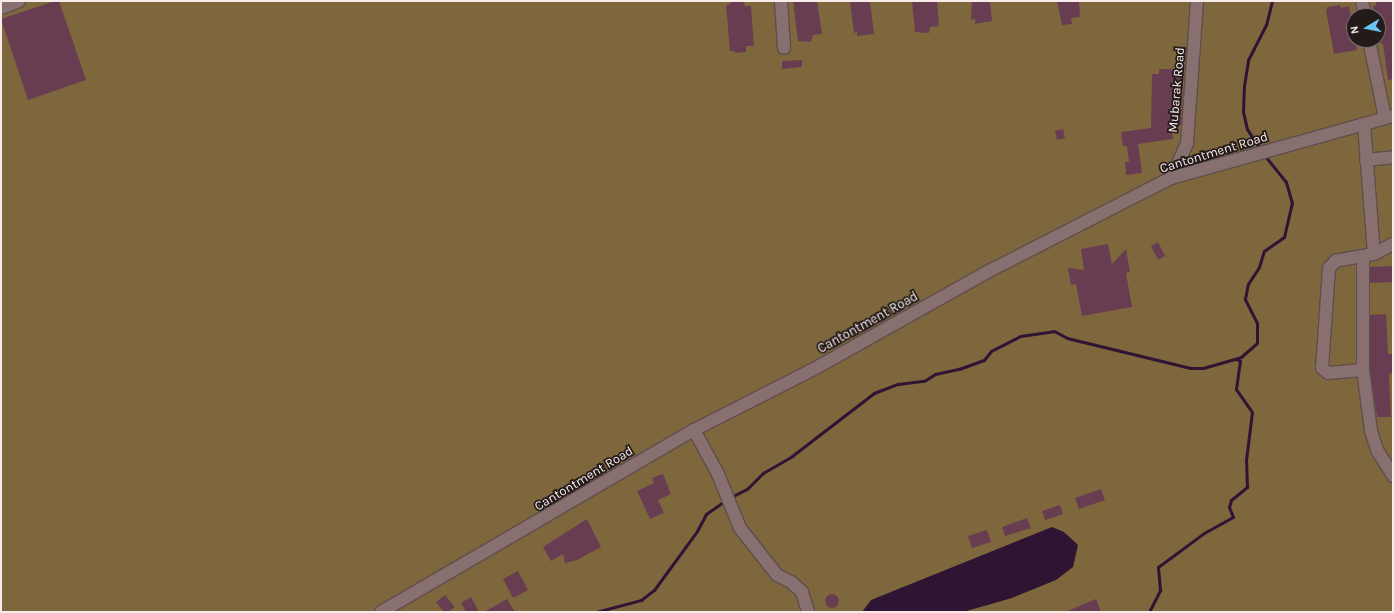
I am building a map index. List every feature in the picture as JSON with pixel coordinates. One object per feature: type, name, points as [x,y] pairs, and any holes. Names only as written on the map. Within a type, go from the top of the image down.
[{"type":"street","points":[[1,8],[19,1]]},
{"type":"street","points":[[781,1],[784,48]]},
{"type":"street","name":"Mubarak Road","points":[[1171,178],[1187,144],[1197,1]]},
{"type":"street","points":[[1371,48],[1389,117]]},
{"type":"street","name":"Cantontment Road","points":[[381,612],[694,430],[812,370],[993,269],[1171,178],[1389,117]]},
{"type":"street","points":[[1364,124],[1368,255],[1363,370],[1371,431],[1377,450],[1393,476]]},
{"type":"street","points":[[1366,160],[1393,157]]},
{"type":"street","points":[[1363,370],[1328,373],[1322,368],[1329,268],[1336,262],[1368,255],[1393,244]]},
{"type":"street","points":[[694,430],[718,474],[740,528],[777,575],[791,582],[802,592],[808,612]]},
{"type":"shaded area","points":[[1,1],[1393,1],[1393,612],[1,612]]},
{"type":"shaded area","points":[[1052,527],[1064,532],[1078,545],[1073,567],[1056,580],[1012,598],[963,612],[862,612],[871,600]]},
{"type":"building","points":[[59,1],[86,80],[28,100],[1,19]]},
{"type":"building","points":[[730,1],[743,1],[745,6],[751,6],[754,46],[746,46],[746,52],[735,53],[734,51],[730,51],[726,5],[731,4]]},
{"type":"building","points":[[793,1],[817,1],[822,34],[813,35],[811,42],[798,41]]},
{"type":"building","points":[[850,1],[870,1],[874,34],[857,36],[857,32],[854,33]]},
{"type":"building","points":[[912,1],[937,1],[939,26],[930,27],[929,33],[915,32]]},
{"type":"building","points":[[972,1],[990,1],[992,21],[975,24],[975,19],[971,20]]},
{"type":"building","points":[[1057,1],[1079,1],[1080,17],[1071,18],[1072,24],[1062,25]]},
{"type":"building","points":[[1376,1],[1393,1],[1393,79],[1388,80],[1384,48],[1386,48],[1386,8],[1373,8],[1373,6],[1376,5]]},
{"type":"building","points":[[1340,5],[1341,8],[1349,6],[1349,8],[1346,8],[1346,48],[1357,48],[1357,50],[1334,54],[1326,10],[1328,7]]},
{"type":"building","points":[[802,60],[802,67],[782,69],[782,61]]},
{"type":"building","points":[[1159,69],[1183,69],[1181,125],[1171,125],[1173,139],[1138,144],[1142,173],[1126,175],[1125,162],[1129,162],[1127,146],[1123,146],[1121,132],[1151,128],[1152,74],[1159,74]]},
{"type":"building","points":[[1063,129],[1065,138],[1057,140],[1055,131]]},
{"type":"building","points":[[1158,242],[1165,256],[1158,260],[1151,246]]},
{"type":"building","points":[[1108,244],[1112,264],[1126,249],[1130,272],[1126,273],[1132,307],[1082,316],[1076,284],[1071,285],[1068,268],[1084,270],[1081,249]]},
{"type":"building","points":[[1393,266],[1393,282],[1370,283],[1370,267]]},
{"type":"building","points":[[1386,314],[1388,354],[1393,354],[1393,373],[1389,374],[1391,417],[1377,417],[1370,370],[1370,315]]},
{"type":"building","points":[[663,474],[671,494],[658,500],[664,513],[650,519],[637,491],[654,483],[652,478]]},
{"type":"building","points":[[1101,489],[1105,500],[1079,509],[1075,498]]},
{"type":"building","points":[[1060,505],[1063,514],[1045,520],[1042,511]]},
{"type":"building","points":[[1027,518],[1031,528],[1005,536],[1002,527]]},
{"type":"building","points":[[587,519],[601,547],[577,560],[565,563],[563,554],[551,561],[543,547]]},
{"type":"building","points":[[987,530],[991,542],[972,548],[968,536]]},
{"type":"building","points":[[518,571],[528,590],[513,598],[503,579]]},
{"type":"building","points":[[829,594],[835,594],[839,598],[839,604],[835,608],[829,608],[825,604],[825,598]]},
{"type":"building","points":[[445,595],[455,607],[448,612],[444,612],[436,602]]},
{"type":"building","points":[[471,597],[479,612],[466,612],[461,603]]},
{"type":"building","points":[[507,599],[515,612],[484,612]]},
{"type":"building","points":[[1096,599],[1101,612],[1065,612]]},
{"type":"waterway","points":[[1260,149],[1247,129],[1243,112],[1244,86],[1248,60],[1266,25],[1272,1]]},
{"type":"waterway","points":[[731,497],[747,489],[763,473],[792,456],[874,393],[898,384],[924,381],[935,374],[959,369],[984,360],[991,351],[1020,336],[1054,331],[1067,338],[1190,368],[1203,368],[1241,357],[1257,343],[1257,323],[1245,299],[1248,284],[1259,267],[1264,251],[1284,237],[1292,203],[1286,182],[1264,155]]},
{"type":"waterway","points":[[1149,612],[1160,590],[1158,567],[1204,533],[1233,517],[1229,507],[1231,500],[1247,487],[1246,460],[1252,412],[1236,389],[1240,361],[1236,359]]},
{"type":"waterway","points":[[596,612],[641,600],[654,590],[697,531],[706,514],[726,500]]}]
